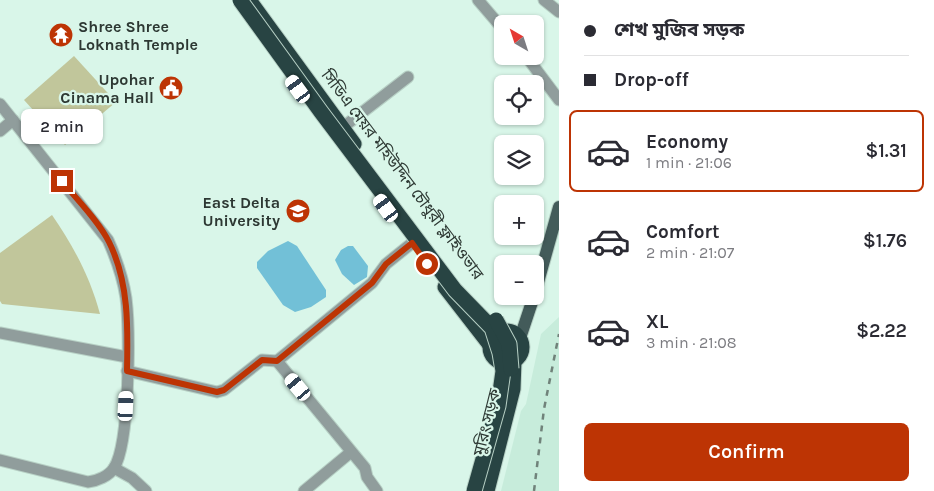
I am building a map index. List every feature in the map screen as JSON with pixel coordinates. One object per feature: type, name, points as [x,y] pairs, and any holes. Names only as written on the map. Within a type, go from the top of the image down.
[{"type":"highway","points":[[234,0],[412,243],[490,345]]},
{"type":"highway","points":[[240,0],[321,112],[444,275],[492,328],[500,353],[503,371],[498,406],[474,491]]},
{"type":"highway","points":[[250,0],[468,298],[503,331]]},
{"type":"highway","name":"সিডিএ মেয়র মহিউদ্দিন চৌধুরী ফ্লাইওভার","points":[[250,0],[436,253],[495,319],[509,344],[510,387],[485,491]]},
{"type":"highway","points":[[503,331],[512,332],[520,338],[522,352],[514,361],[507,364],[498,362],[491,354],[490,345],[494,336],[503,331]]},
{"type":"highway","name":"মুরিং সড়ক","points":[[485,491],[513,389],[514,361]]},
{"type":"main road","points":[[544,262],[559,207]]},
{"type":"main road","points":[[520,338],[532,305]]},
{"type":"street","points":[[478,0],[494,19]]},
{"type":"street","points":[[544,0],[559,12]]},
{"type":"street","points":[[533,65],[559,100]]},
{"type":"street","points":[[342,128],[408,77]]},
{"type":"street","points":[[0,104],[108,240],[116,258],[126,297],[127,357],[122,439],[114,468],[97,482],[79,486],[0,460]]},
{"type":"street","points":[[0,131],[13,120]]},
{"type":"street","points":[[127,371],[217,392],[224,390],[262,360],[277,361],[372,283],[386,264],[412,243]]},
{"type":"street","points":[[0,333],[127,357]]},
{"type":"street","points":[[277,361],[365,468],[367,477],[377,491]]},
{"type":"street","points":[[304,491],[351,452]]},
{"type":"street","points":[[114,468],[132,478],[146,491]]},
{"type":"shaded area","points":[[74,56],[116,102],[65,145],[24,100]]},
{"type":"shaded area","points":[[52,215],[80,263],[100,314],[2,304],[0,301],[0,253]]},
{"type":"shaded area","points":[[559,317],[559,491],[501,491],[521,411],[526,404],[541,334]]},
{"type":"water","points":[[288,241],[297,246],[326,290],[326,297],[311,307],[295,312],[283,305],[257,268],[257,262],[268,251]]},
{"type":"water","points":[[348,246],[353,246],[368,266],[367,277],[354,285],[342,274],[335,260],[341,250]]},
{"type":"railway","points":[[534,491],[544,409],[559,334]]},
{"type":"place","name":"Shree Shree Loknath Temple","points":[[61,35]]},
{"type":"place","name":"Upohar Cinama Hall","points":[[171,88]]},
{"type":"place","name":"East Delta University","points":[[298,211]]},
{"type":"route","points":[[62,181],[108,240],[116,258],[126,297],[127,371],[217,392],[224,390],[256,363],[268,359],[277,361],[372,283],[392,258],[412,243],[427,264]]}]
